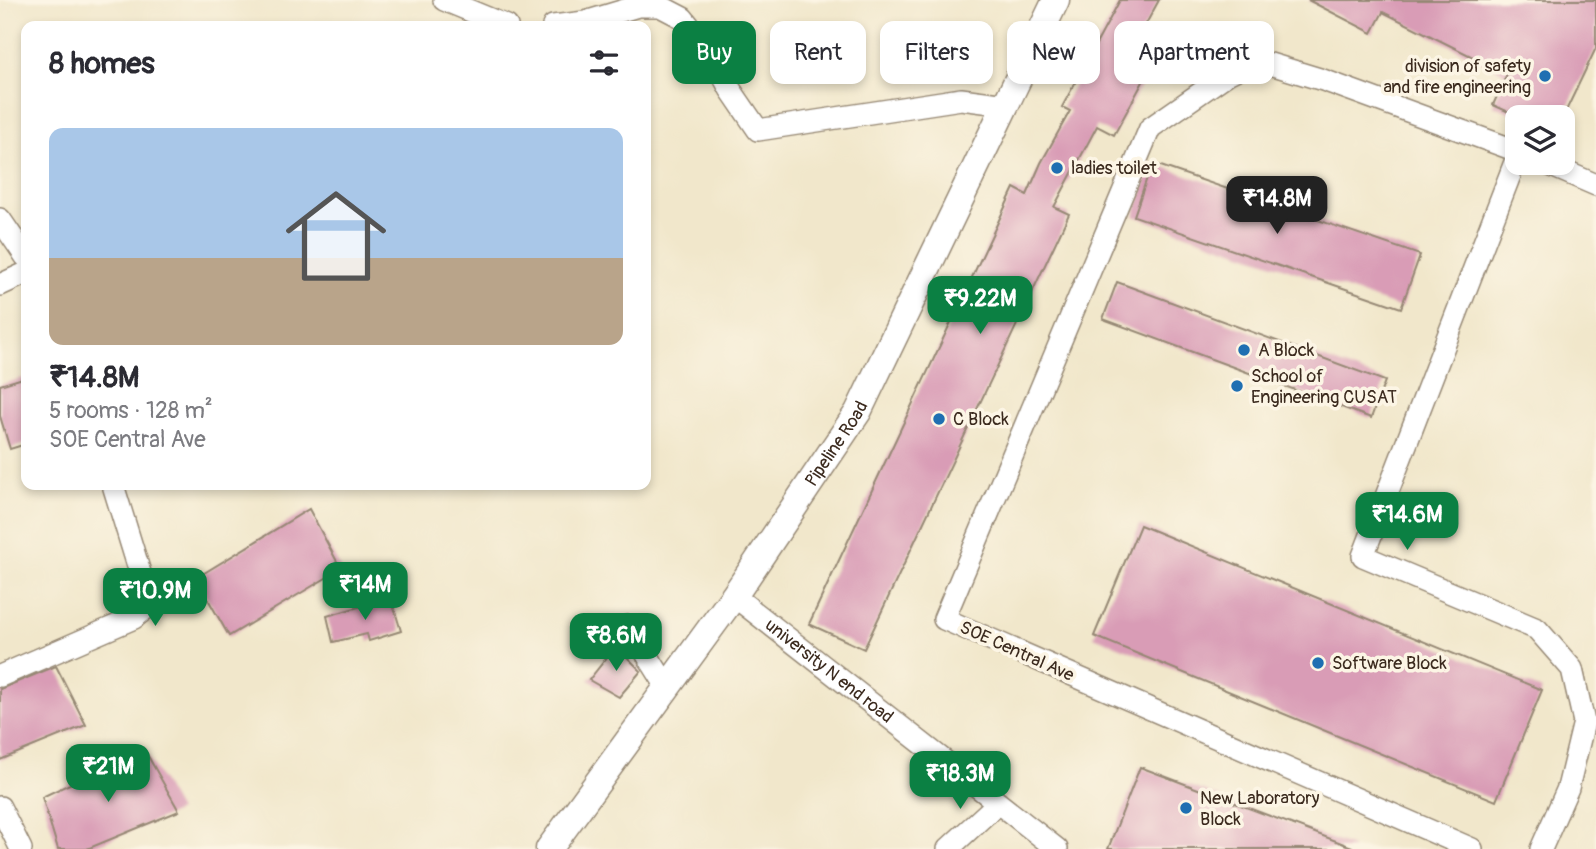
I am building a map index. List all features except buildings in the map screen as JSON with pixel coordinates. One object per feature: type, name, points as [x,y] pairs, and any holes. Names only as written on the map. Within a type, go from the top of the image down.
[{"type":"street","points":[[444,0],[495,21]]},
{"type":"street","name":"Pipeline Road","points":[[549,849],[734,596],[858,412],[1054,2]]},
{"type":"street","points":[[588,21],[637,3],[660,6],[683,18],[711,53],[730,89],[758,130],[961,99],[1007,105]]},
{"type":"street","name":"SOE Central Ave","points":[[1472,849],[944,619],[1150,128],[1245,65],[1267,63],[1323,80],[1505,147]]},
{"type":"street","points":[[1510,175],[1363,556],[1536,629],[1572,668],[1584,722],[1568,789],[1541,849]]},
{"type":"street","points":[[1574,175],[1596,184]]},
{"type":"street","points":[[0,219],[21,250]]},
{"type":"street","points":[[0,285],[21,275]]},
{"type":"street","points":[[0,676],[134,618],[150,605],[115,490]]},
{"type":"street","name":"university N end road","points":[[734,596],[1057,849]]},
{"type":"street","points":[[629,626],[667,687]]},
{"type":"street","points":[[948,849],[998,803]]},
{"type":"street","points":[[0,807],[21,849]]},
{"type":"place","name":"division of safety and fire engineering","points":[[1545,76]]},
{"type":"place","name":"ladies toilet","points":[[1057,168]]},
{"type":"place","name":"A Block","points":[[1244,350]]},
{"type":"place","name":"School of Engineering CUSAT","points":[[1237,386]]},
{"type":"place","name":"C Block","points":[[939,419]]},
{"type":"place","name":"Software Block","points":[[1318,663]]},
{"type":"place","name":"New Laboratory Block","points":[[1186,808]]}]
